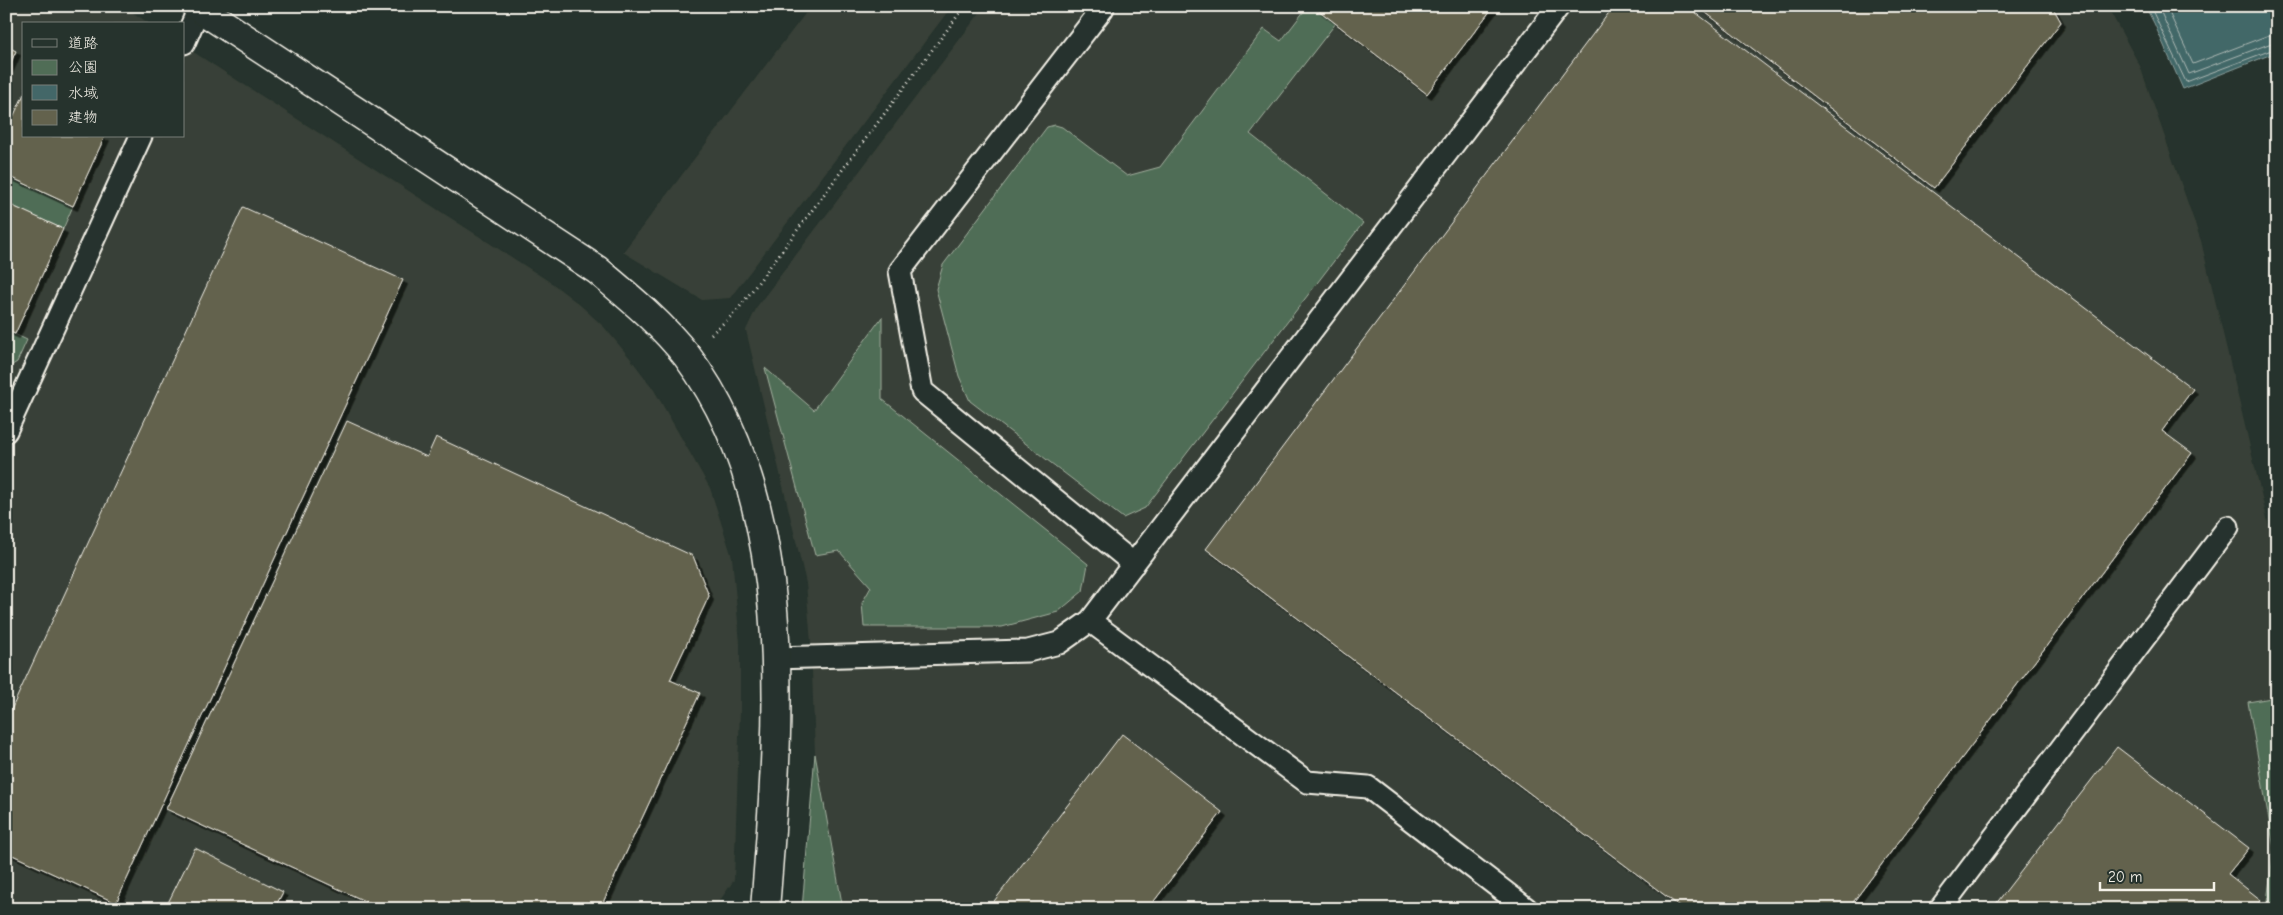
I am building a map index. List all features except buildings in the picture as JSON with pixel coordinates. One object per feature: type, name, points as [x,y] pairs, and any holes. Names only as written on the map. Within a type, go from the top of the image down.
[{"type":"street","points":[[197,7],[597,270],[656,320],[686,356],[706,385],[735,440],[760,518],[772,587],[776,762],[765,909]]},
{"type":"lane","points":[[774,658],[1028,651],[1059,643],[1090,621],[1559,6]]},
{"type":"lane","points":[[185,40],[197,7]]},
{"type":"lane","points":[[1103,8],[900,272],[922,392],[1134,564]]},
{"type":"lane","points":[[6,431],[12,402],[140,138]]},
{"type":"lane","points":[[1940,909],[2228,527]]},
{"type":"lane","points":[[1090,621],[1307,782],[1368,787],[1527,909]]},
{"type":"path","points":[[686,356],[736,312],[965,6]]},
{"type":"shaded area","points":[[6,6],[123,6],[147,22],[22,22],[22,138],[185,138],[185,47],[553,284],[604,327],[654,390],[710,488],[732,557],[740,643],[740,710],[734,880],[714,909],[6,909]]},
{"type":"shaded area","points":[[811,6],[952,6],[730,298],[702,300],[623,252]]},
{"type":"shaded area","points":[[985,6],[2107,6],[2140,66],[2201,241],[2275,552],[2277,909],[843,909],[815,754],[811,643],[806,583],[746,330],[758,305]]},
{"type":"green space","points":[[1308,6],[1313,6],[1336,23],[1250,134],[1363,223],[1145,508],[1123,518],[970,401],[959,376],[936,289],[943,265],[1047,127],[1055,125],[1062,127],[1127,176],[1160,167],[1264,29],[1281,41]]},
{"type":"green space","points":[[6,175],[73,206],[63,229],[6,203]]},
{"type":"green space","points":[[882,317],[882,399],[1088,564],[1083,591],[1058,612],[1002,627],[864,627],[862,603],[871,587],[839,551],[815,555],[765,368],[814,410]]},
{"type":"green space","points":[[6,330],[27,340],[17,362],[6,369]]},
{"type":"green space","points":[[2277,697],[2277,909],[2266,909],[2274,848],[2248,702]]},
{"type":"green space","points":[[815,754],[843,909],[802,909]]},
{"type":"water","points":[[2145,6],[2277,6],[2277,52],[2183,89]]}]
